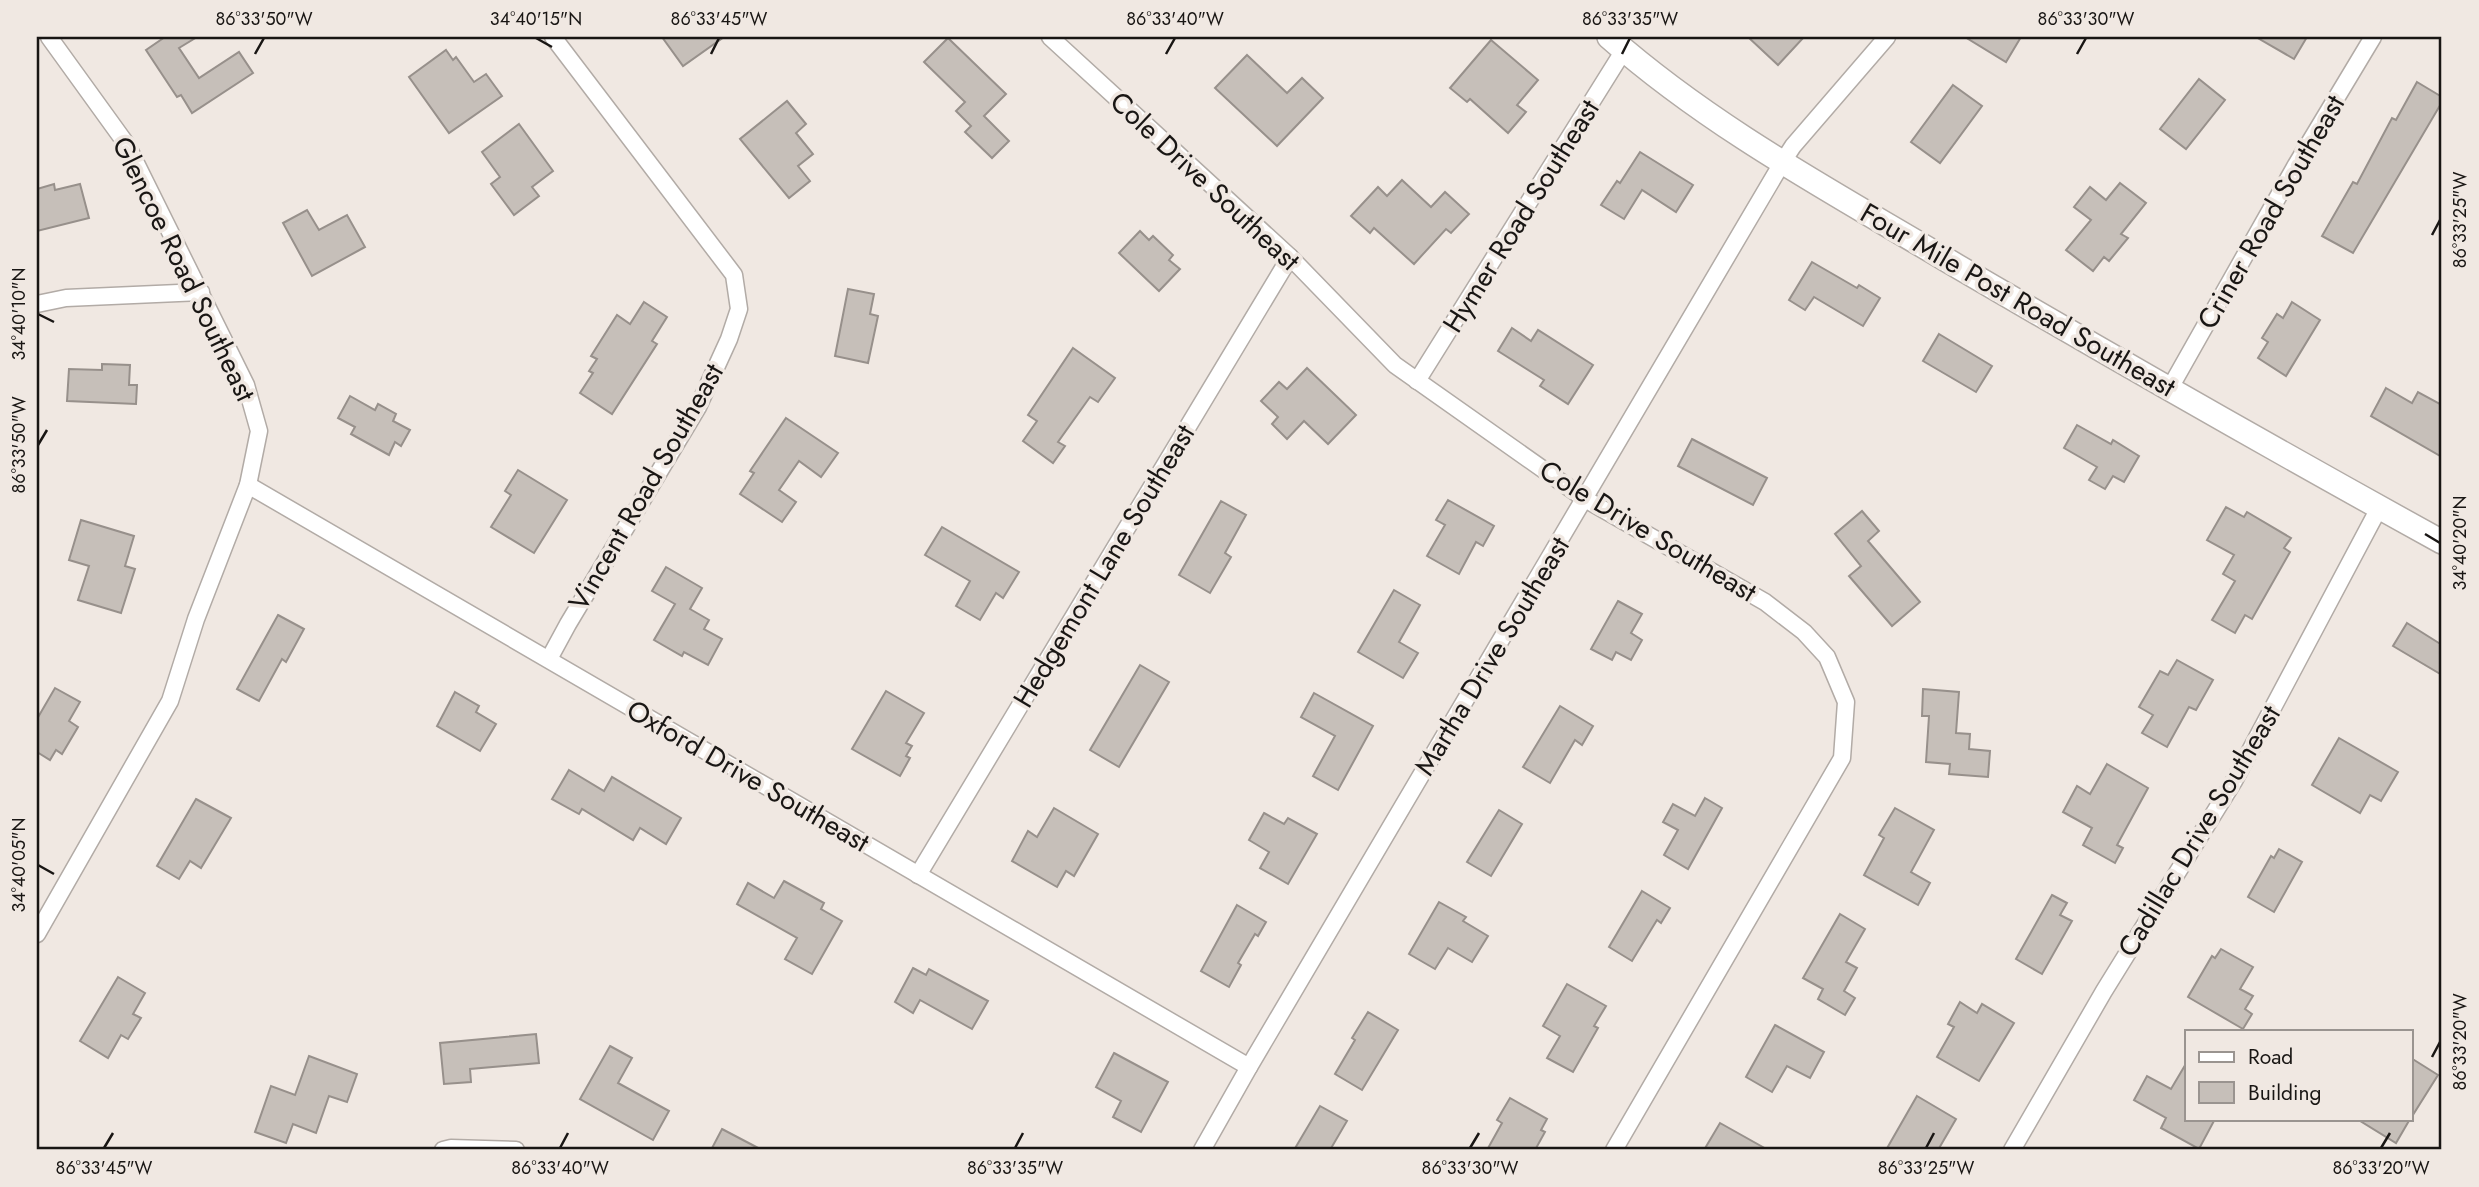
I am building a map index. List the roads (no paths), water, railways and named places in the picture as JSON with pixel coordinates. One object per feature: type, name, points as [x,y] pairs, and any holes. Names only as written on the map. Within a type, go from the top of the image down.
[{"type":"main road","name":"Four Mile Post Road Southeast","points":[[1616,43],[1697,108],[1782,163],[2089,344],[2442,542]]},
{"type":"street","name":"Glencoe Road Southeast","points":[[37,934],[170,701],[196,619],[248,485],[259,431],[246,385],[127,145],[49,37]]},
{"type":"street","name":"Vincent Road Southeast","points":[[549,660],[698,407],[729,339],[739,309],[734,275],[553,37]]},
{"type":"street","name":"Cole Drive Southeast","points":[[1050,37],[1290,257],[1395,365],[1585,499],[1765,602],[1804,632],[1827,657],[1846,702],[1842,758],[1614,1150]]},
{"type":"street","name":"Martha Drive Southeast","points":[[1202,1150],[1782,163],[1793,146],[1887,37]]},
{"type":"street","name":"Criner Road Southeast","points":[[2170,388],[2296,165],[2373,37]]},
{"type":"street","name":"Hymer Road Southeast","points":[[1418,381],[1616,43]]},
{"type":"street","name":"Hedgemont Lane Southeast","points":[[918,875],[1290,257]]},
{"type":"street","points":[[37,304],[66,298],[201,292]]},
{"type":"street","name":"Oxford Drive Southeast","points":[[248,485],[1249,1067]]},
{"type":"street","name":"Cadillac Drive Southeast","points":[[2012,1150],[2104,991],[2234,781],[2379,508]]},
{"type":"street","points":[[443,1150],[516,1150]]}]
